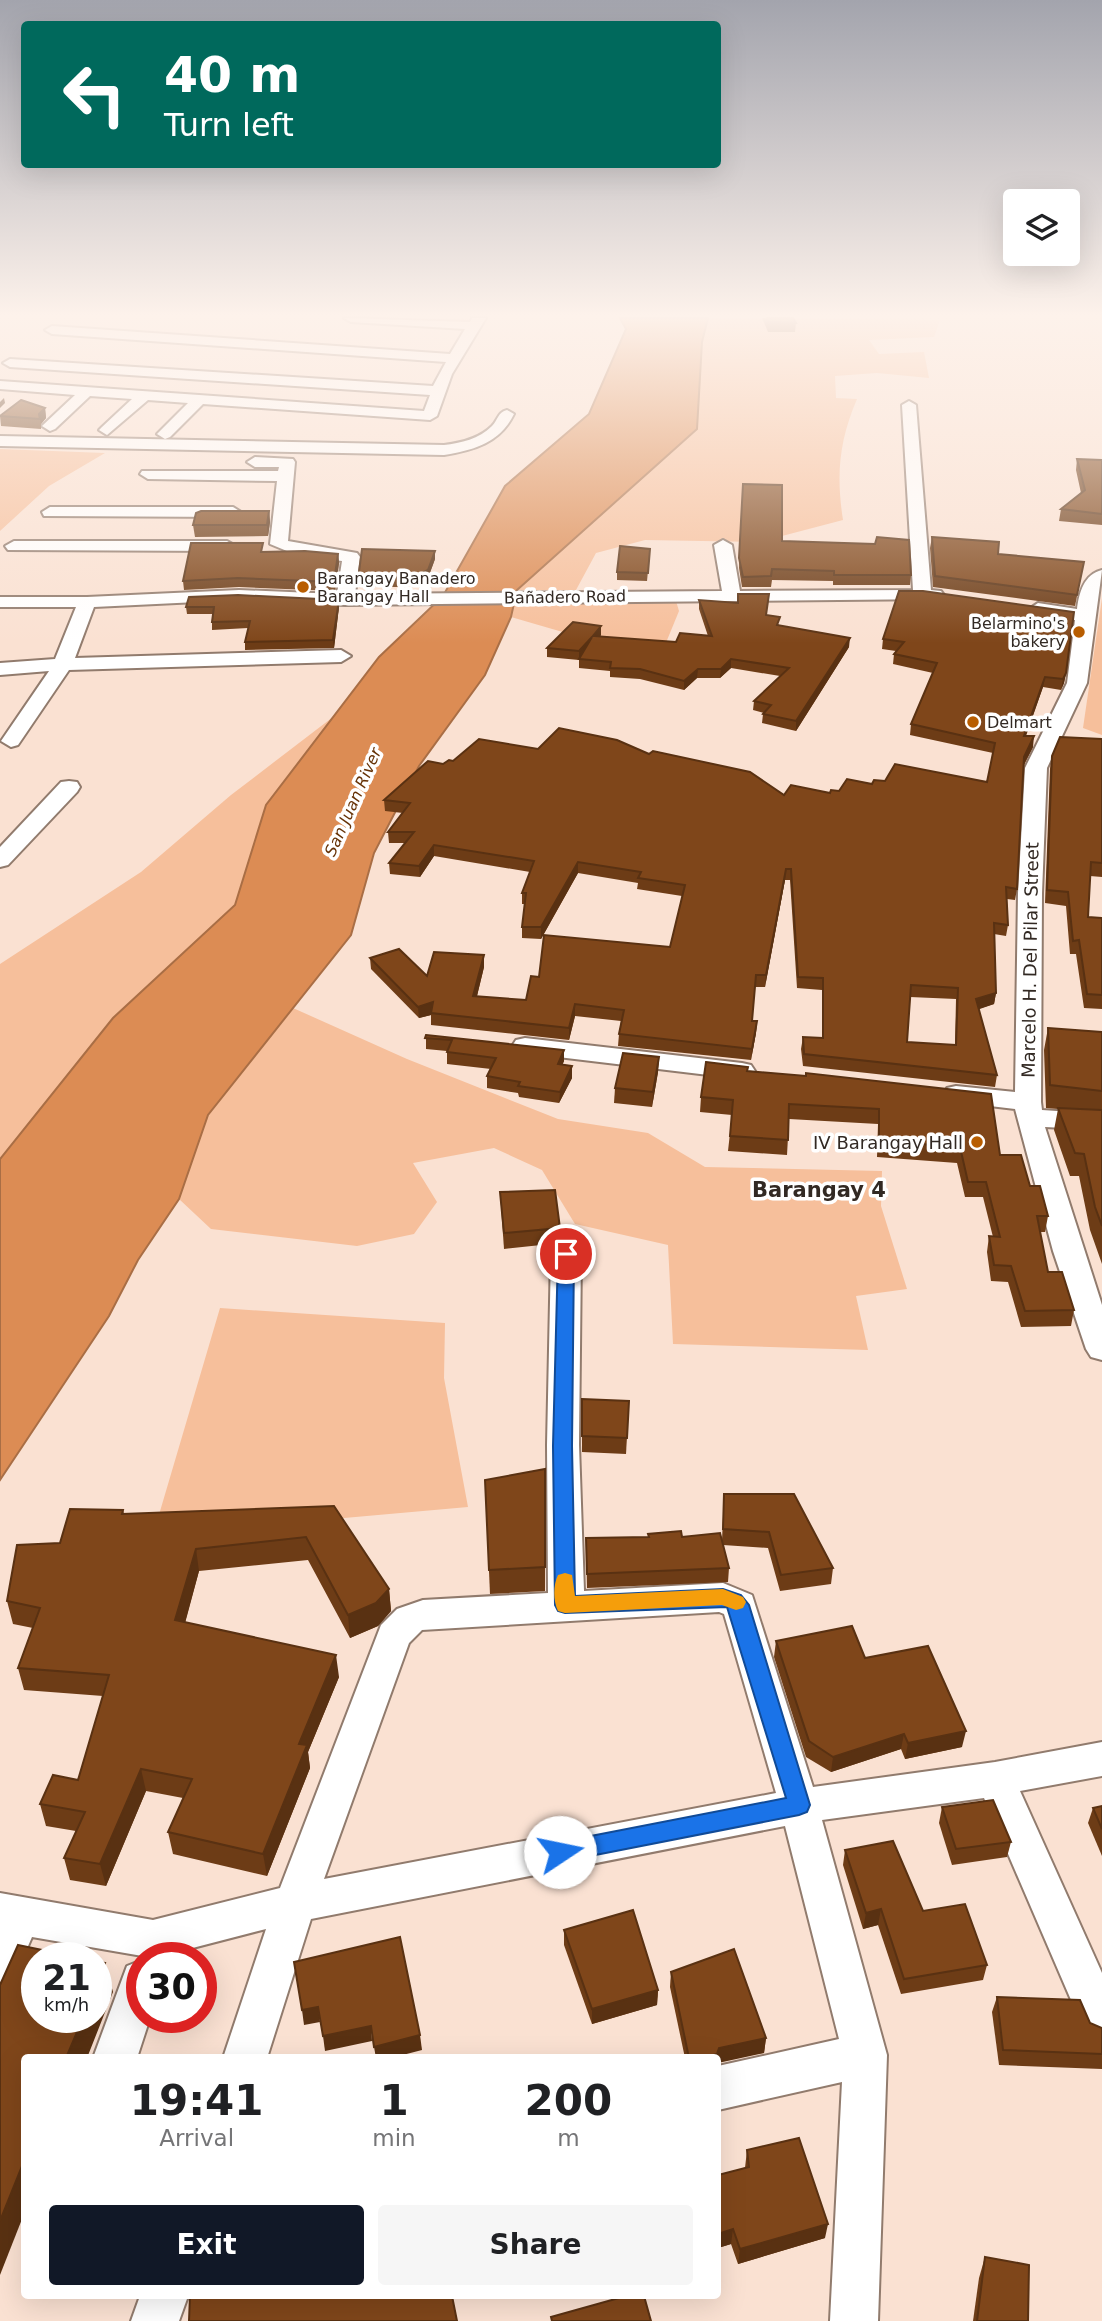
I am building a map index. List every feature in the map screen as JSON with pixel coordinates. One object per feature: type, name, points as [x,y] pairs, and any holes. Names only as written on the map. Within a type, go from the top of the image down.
[{"type":"street","points":[[107,430],[111,426]]},
{"type":"street","points":[[165,434],[173,426]]},
{"type":"street","points":[[293,437],[301,426]]},
{"type":"street","points":[[354,438],[363,426]]},
{"type":"street","points":[[423,436],[426,426]]},
{"type":"street","points":[[0,441],[444,450],[475,444],[503,426]]},
{"type":"street","points":[[910,426],[922,593]]},
{"type":"street","points":[[105,460],[287,462],[286,476],[270,513],[265,545]]},
{"type":"street","points":[[148,474],[286,476]]},
{"type":"street","points":[[50,512],[270,513]]},
{"type":"street","points":[[14,546],[265,545],[351,557],[345,600]]},
{"type":"street","points":[[723,545],[732,596]]},
{"type":"street","name":"Marcelo H. Del Pilar Street","points":[[1102,575],[1088,591],[1077,683],[1063,741],[1036,768],[1030,893],[1028,1110],[1068,1251],[1102,1349]]},
{"type":"street","name":"Bañadero Road","points":[[0,602],[87,602],[239,595],[345,600],[922,593],[948,596]]},
{"type":"street","points":[[11,741],[63,664],[87,602]]},
{"type":"street","points":[[1026,607],[1087,616]]},
{"type":"street","points":[[0,669],[63,664],[341,656]]},
{"type":"street","points":[[0,860],[69,787]]},
{"type":"street","points":[[495,1043],[768,1073]]},
{"type":"street","points":[[932,1092],[1102,1122]]},
{"type":"street","points":[[565,1605],[563,1446],[566,1254]]},
{"type":"street","points":[[245,2054],[295,1903],[394,1635],[401,1626],[423,1615],[723,1597],[734,1600],[739,1605],[799,1805],[865,2055],[854,2321]]},
{"type":"street","points":[[172,1942],[295,1903],[799,1805],[995,1779],[1102,1759]]},
{"type":"street","points":[[995,1779],[1102,2022]]},
{"type":"street","points":[[0,1962],[10,1914],[126,1943]]},
{"type":"street","points":[[116,2054],[126,2026]]},
{"type":"street","points":[[721,2087],[865,2055]]},
{"type":"street","points":[[155,2321],[163,2299]]},
{"type":"shaded area","points":[[696,426],[847,426],[840,473],[843,520],[759,542],[645,540],[596,553],[576,590],[517,590]]},
{"type":"shaded area","points":[[0,449],[105,453],[49,486],[0,531]]},
{"type":"shaded area","points":[[1102,598],[1102,735],[1083,728]]},
{"type":"shaded area","points":[[676,601],[679,611],[663,650],[597,642],[511,617],[514,606]]},
{"type":"shaded area","points":[[333,717],[266,805],[235,905],[0,1159],[0,964],[141,872],[231,795]]},
{"type":"shaded area","points":[[293,1008],[407,1059],[558,1119],[648,1133],[705,1167],[882,1171],[881,1206],[907,1289],[856,1296],[868,1350],[673,1344],[668,1245],[575,1224],[542,1170],[494,1148],[413,1163],[437,1202],[414,1234],[357,1246],[211,1229],[179,1199],[208,1115]]},
{"type":"shaded area","points":[[220,1308],[445,1323],[444,1378],[468,1507],[153,1535]]},
{"type":"water","name":"San Juan River","points":[[575,426],[697,426],[517,590],[511,617],[485,675],[419,766],[374,853],[351,935],[208,1115],[179,1199],[138,1260],[109,1316],[0,1480],[0,1159],[113,1018],[235,905],[266,805],[379,657],[443,596],[505,486]]},
{"type":"building","points":[[1077,459],[1102,460],[1102,514],[1061,509],[1085,490]]},
{"type":"building","points":[[743,484],[782,485],[782,541],[875,544],[877,537],[909,540],[911,575],[834,575],[834,571],[772,569],[771,576],[743,577],[739,558]]},
{"type":"building","points":[[269,511],[267,525],[193,525],[196,513]]},
{"type":"building","points":[[932,537],[999,542],[998,554],[1084,562],[1077,595],[935,576]]},
{"type":"building","points":[[191,543],[263,543],[261,552],[305,551],[338,554],[334,582],[238,578],[183,581]]},
{"type":"building","points":[[620,546],[650,549],[648,573],[617,572]]},
{"type":"building","points":[[362,549],[435,551],[428,570],[420,574],[401,573],[400,578],[358,579]]},
{"type":"building","points":[[899,591],[923,591],[1074,612],[1066,673],[1063,679],[1045,677],[1024,736],[1034,736],[1024,757],[1017,889],[1006,887],[1008,925],[994,923],[996,993],[976,999],[997,1075],[804,1054],[803,1037],[823,1038],[823,978],[798,977],[791,869],[786,869],[766,975],[756,975],[752,1021],[757,1021],[752,1049],[619,1034],[624,1010],[575,1004],[569,1028],[431,1013],[433,1002],[418,1007],[370,958],[399,949],[427,976],[434,952],[484,955],[473,996],[526,1000],[531,976],[539,977],[544,935],[670,947],[685,885],[638,878],[641,872],[578,862],[541,927],[522,927],[526,893],[522,893],[534,861],[434,845],[419,866],[389,863],[414,832],[388,832],[410,803],[384,800],[428,761],[443,764],[449,760],[453,761],[479,739],[538,749],[559,728],[617,740],[649,754],[653,751],[750,772],[784,795],[791,785],[830,793],[831,790],[839,791],[847,779],[872,784],[874,780],[885,781],[895,764],[987,782],[995,743],[911,724],[937,663],[894,654],[904,642],[883,639]],"holes":[[[911,985],[958,988],[956,1045],[907,1042]]]},
{"type":"building","points":[[738,594],[769,594],[766,615],[780,617],[777,625],[850,638],[796,721],[763,714],[771,705],[754,701],[789,668],[731,659],[721,669],[698,669],[684,681],[640,669],[610,668],[611,662],[579,659],[592,637],[579,651],[547,648],[573,622],[601,626],[593,636],[676,642],[680,633],[712,636],[699,600],[738,603]]},
{"type":"building","points":[[238,595],[339,600],[333,640],[245,642],[250,621],[212,622],[214,607],[186,607],[189,597]]},
{"type":"building","points":[[1060,737],[1102,739],[1102,863],[1091,862],[1088,917],[1102,918],[1102,995],[1087,994],[1079,940],[1073,941],[1068,892],[1047,890],[1052,756]]},
{"type":"building","points":[[1048,1028],[1102,1032],[1102,1091],[1050,1085]]},
{"type":"building","points":[[426,1035],[564,1050],[558,1064],[572,1066],[560,1092],[518,1086],[520,1082],[487,1076],[496,1058],[447,1052],[452,1040],[425,1038]]},
{"type":"building","points":[[623,1053],[659,1057],[653,1092],[615,1088]]},
{"type":"building","points":[[706,1062],[748,1067],[747,1071],[806,1076],[806,1073],[991,1094],[1000,1155],[1021,1155],[1030,1186],[1040,1186],[1048,1216],[1037,1216],[1048,1272],[1062,1272],[1074,1310],[1025,1311],[1011,1266],[994,1265],[989,1236],[1000,1237],[986,1182],[968,1182],[960,1147],[879,1141],[879,1109],[789,1104],[788,1140],[730,1136],[733,1100],[701,1097]]},
{"type":"building","points":[[1058,1108],[1102,1110],[1102,1226],[1095,1207],[1084,1154],[1075,1153]]},
{"type":"building","points":[[555,1190],[560,1228],[504,1233],[500,1192]]},
{"type":"building","points":[[582,1399],[629,1401],[627,1438],[582,1436]]},
{"type":"building","points":[[545,1469],[545,1567],[489,1570],[485,1480]]},
{"type":"building","points":[[724,1494],[794,1494],[833,1568],[781,1575],[769,1532],[723,1529]]},
{"type":"building","points":[[334,1506],[389,1589],[376,1603],[348,1615],[306,1537],[196,1549],[175,1620],[336,1655],[299,1744],[307,1745],[263,1854],[168,1832],[192,1779],[141,1769],[100,1864],[64,1858],[85,1812],[40,1804],[53,1775],[78,1780],[109,1675],[18,1668],[40,1608],[7,1601],[17,1545],[60,1543],[70,1509],[123,1510],[122,1514]]},
{"type":"building","points":[[681,1531],[682,1537],[720,1533],[729,1568],[587,1574],[586,1538],[649,1537],[648,1534]]},
{"type":"building","points":[[852,1626],[865,1658],[928,1646],[966,1731],[908,1743],[904,1734],[833,1757],[809,1741],[776,1641]]},
{"type":"building","points":[[993,1800],[1011,1842],[956,1849],[942,1807]]},
{"type":"building","points":[[1102,1806],[1102,1829],[1093,1808]]},
{"type":"building","points":[[893,1841],[923,1911],[965,1904],[987,1965],[904,1979],[881,1909],[866,1913],[845,1850]]},
{"type":"building","points":[[633,1910],[658,1990],[592,2009],[564,1930]]},
{"type":"building","points":[[400,1937],[420,2035],[374,2047],[371,2026],[323,2036],[318,2007],[302,2010],[294,1962]]},
{"type":"building","points":[[18,1945],[21,1946],[21,2033],[77,2033],[68,2054],[21,2054],[21,2168],[0,2221],[0,1985]]},
{"type":"building","points":[[734,1949],[766,2038],[719,2048],[717,2054],[688,2054],[671,1972]]},
{"type":"building","points":[[997,1997],[1080,2000],[1090,2023],[1102,2028],[1102,2054],[1003,2050]]},
{"type":"building","points":[[799,2138],[828,2224],[740,2249],[733,2229],[721,2233],[721,2174],[749,2167],[747,2150]]},
{"type":"building","points":[[985,2257],[1029,2265],[1028,2321],[977,2321]]},
{"type":"building","points":[[190,2299],[453,2299],[457,2321],[189,2321]]},
{"type":"building","points":[[615,2299],[645,2299],[651,2321],[552,2321],[551,2317]]},
{"type":"slow traffic","points":[[565,1581],[565,1605],[723,1597],[736,1602]]},
{"type":"place","name":"Barangay Banadero Barangay Hall","points":[[303,587]]},
{"type":"place","name":"Belarmino's bakery","points":[[1079,632]]},
{"type":"place","name":"Delmart","points":[[973,722]]},
{"type":"place","name":"IV Barangay Hall","points":[[977,1142]]},
{"type":"district","name":"Barangay 4","points":[[819,1190]]},
{"type":"route","points":[[560,1852],[799,1805],[739,1605],[734,1600],[723,1597],[565,1605],[563,1446],[566,1254]]}]
